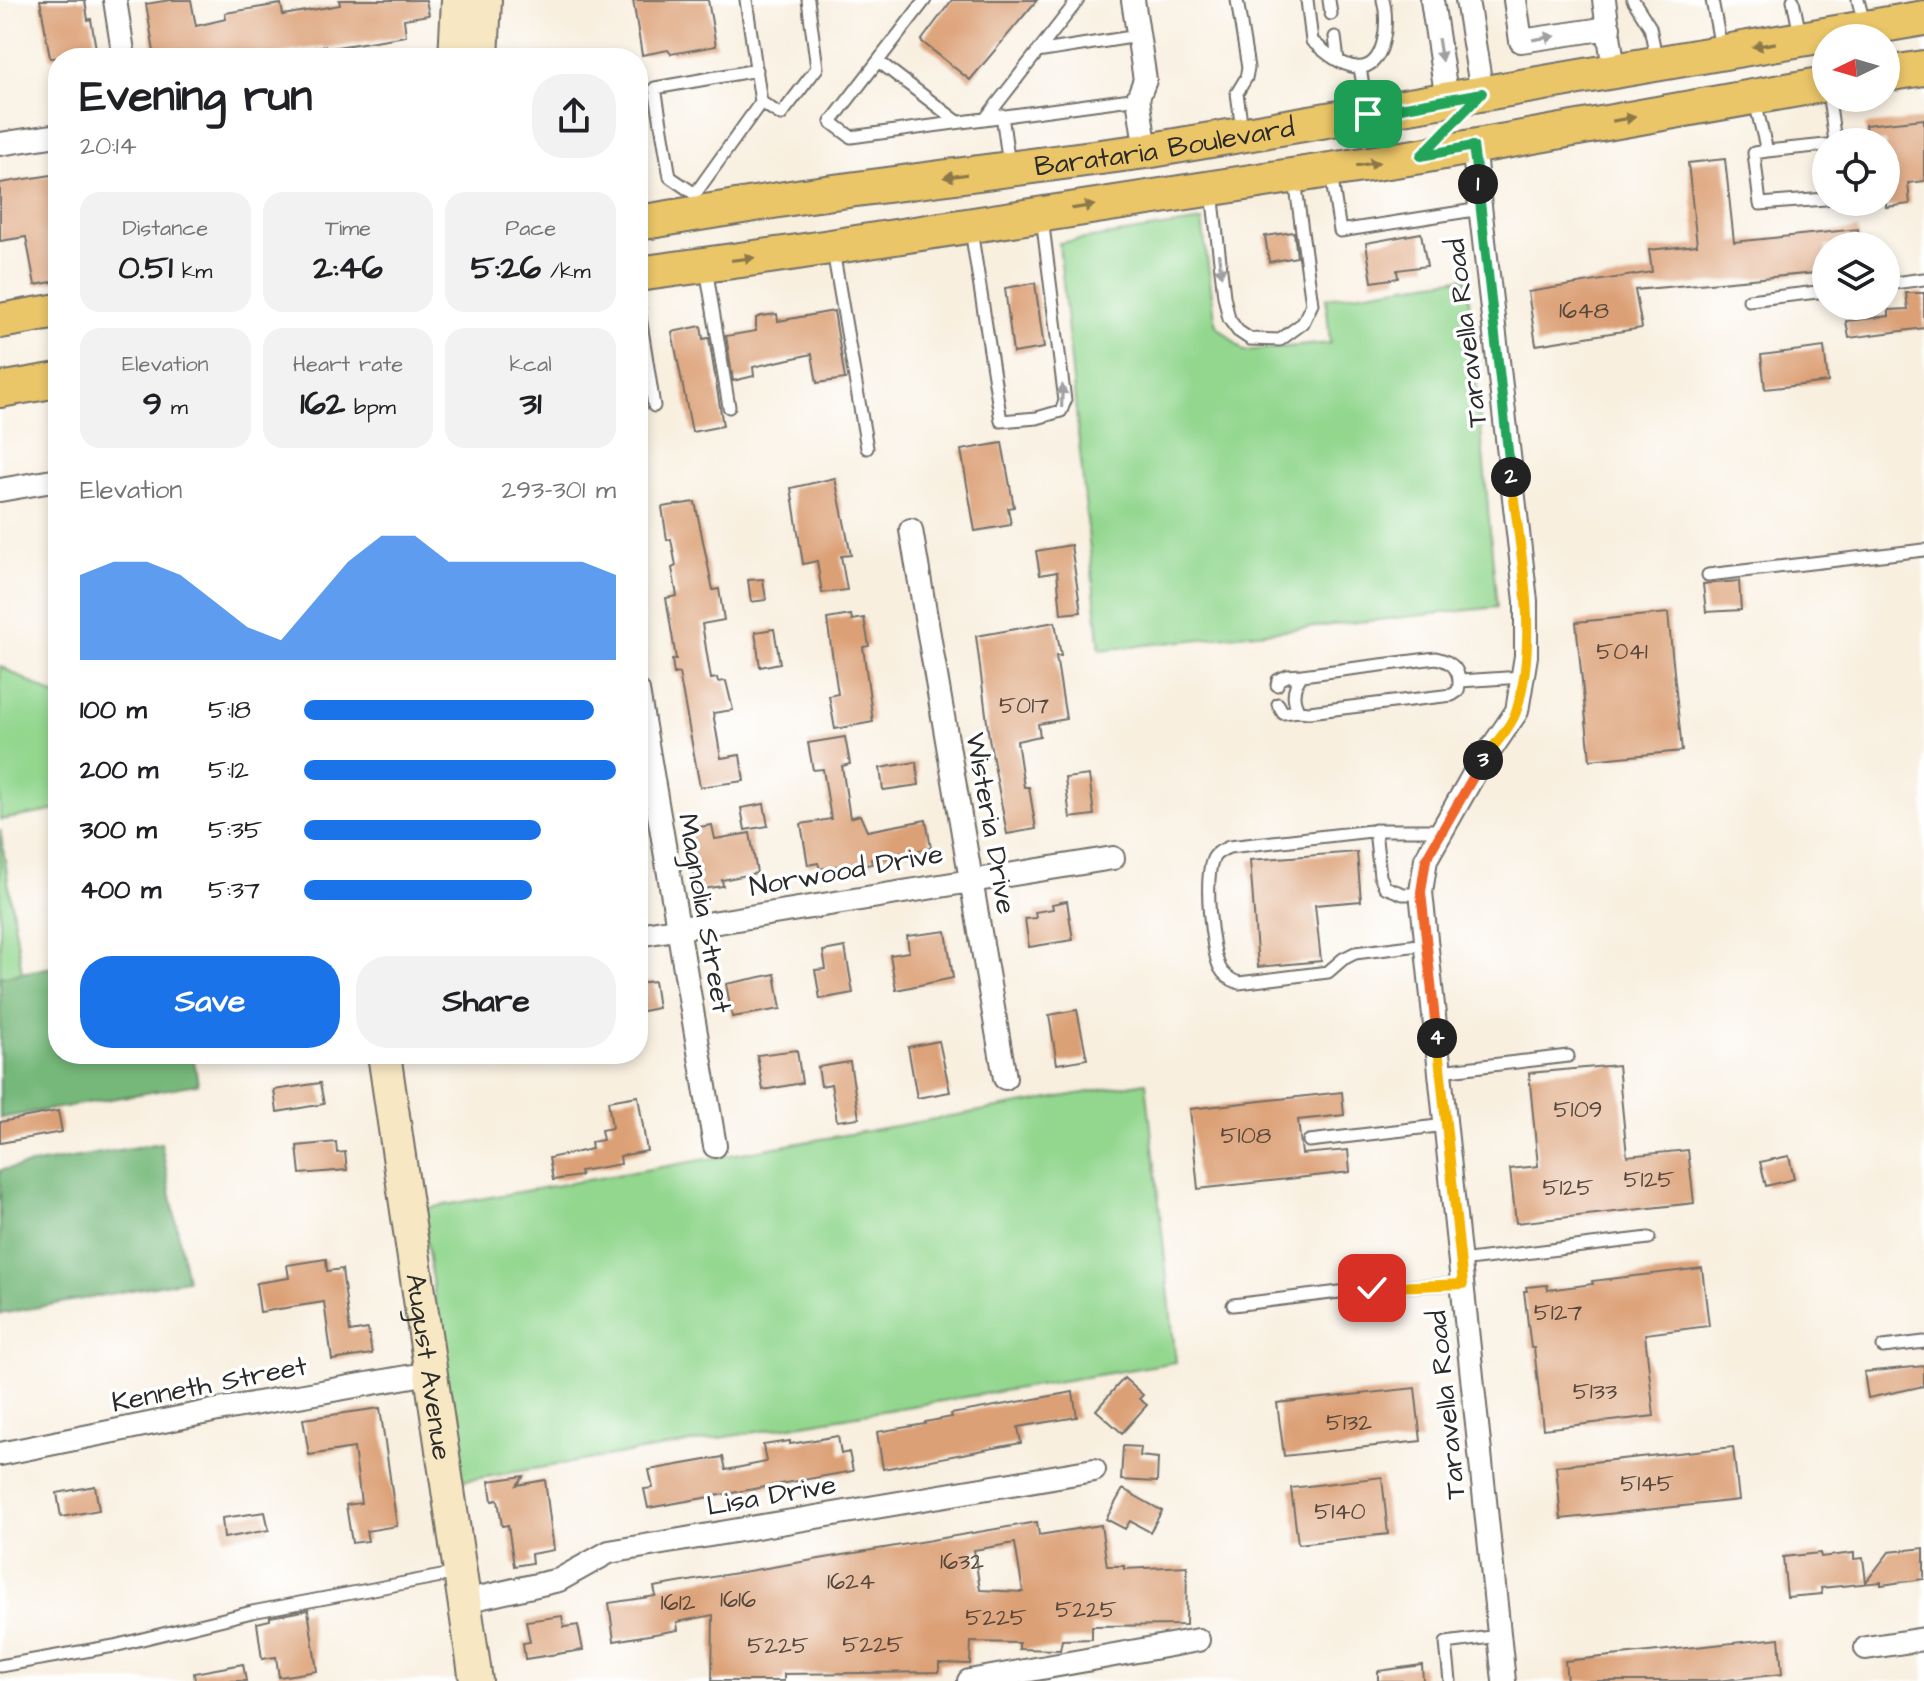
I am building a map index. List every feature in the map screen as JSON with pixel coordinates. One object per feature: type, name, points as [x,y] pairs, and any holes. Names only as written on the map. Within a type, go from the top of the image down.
[{"type":"main road","name":"Barataria Boulevard","points":[[648,220],[696,204],[803,196],[1146,151],[1368,114],[1801,39],[1862,14],[1924,18]]},
{"type":"main road","points":[[1900,72],[1924,68]]},
{"type":"main road","points":[[1473,146],[1529,84]]},
{"type":"main road","name":"Barataria Boulevard","points":[[648,272],[1421,156],[1812,86]]},
{"type":"main road","points":[[1421,156],[1482,93]]},
{"type":"main road","points":[[0,321],[48,313]]},
{"type":"main road","points":[[0,390],[48,382]]},
{"type":"street","points":[[115,0],[122,48]]},
{"type":"street","points":[[456,48],[458,0]]},
{"type":"street","points":[[483,48],[485,0]]},
{"type":"street","points":[[1133,0],[1145,80],[1138,98],[1146,151]]},
{"type":"street","points":[[1432,0],[1447,100]]},
{"type":"street","points":[[1467,0],[1482,93]]},
{"type":"street","points":[[1515,0],[1521,41],[1609,28]]},
{"type":"street","points":[[1604,0],[1614,70]]},
{"type":"street","points":[[0,144],[48,137]]},
{"type":"street","name":"Taravella Road","points":[[1473,146],[1526,601],[1526,656],[1517,711],[1474,774],[1426,859],[1422,894],[1504,1681]]},
{"type":"street","points":[[0,490],[48,482]]},
{"type":"street","name":"Wisteria Drive","points":[[911,530],[1005,1078]]},
{"type":"street","name":"Magnolia Street","points":[[648,750],[715,1146]]},
{"type":"street","name":"Norwood Drive","points":[[648,933],[1113,858]]},
{"type":"street","name":"August Avenue","points":[[386,1064],[476,1681]]},
{"type":"street","name":"Kenneth Street","points":[[0,1454],[218,1410],[430,1373]]},
{"type":"street","name":"Lisa Drive","points":[[463,1587],[559,1580],[609,1552],[1094,1470]]},
{"type":"street","points":[[1866,1648],[1924,1639]]},
{"type":"street","points":[[969,1681],[1198,1640]]},
{"type":"lane","points":[[746,0],[757,70],[761,102],[696,204],[670,177],[655,88],[757,70]]},
{"type":"lane","points":[[761,102],[781,115],[817,68],[808,0]]},
{"type":"lane","points":[[925,0],[831,122],[851,137],[1138,98]]},
{"type":"lane","points":[[986,118],[1078,0]]},
{"type":"lane","points":[[1237,0],[1248,68],[1237,93],[1243,135]]},
{"type":"lane","points":[[1307,0],[1312,41],[1338,60],[1360,68],[1371,63],[1386,38],[1387,15],[1383,0]]},
{"type":"lane","points":[[1329,0],[1331,14]]},
{"type":"lane","points":[[1633,0],[1650,27],[1657,63]]},
{"type":"lane","points":[[1712,0],[1722,52]]},
{"type":"lane","points":[[1793,0],[1801,39]]},
{"type":"lane","points":[[1037,52],[1138,36]]},
{"type":"lane","points":[[1335,37],[1338,60]]},
{"type":"lane","points":[[878,61],[958,122]]},
{"type":"lane","points":[[1360,68],[1368,114]]},
{"type":"lane","points":[[1753,97],[1767,151]]},
{"type":"lane","points":[[1002,115],[1010,169]]},
{"type":"lane","points":[[1812,146],[1754,153],[1760,204],[1812,200]]},
{"type":"lane","points":[[1330,169],[1340,231],[1481,209]]},
{"type":"lane","points":[[1211,187],[1229,319],[1238,331],[1250,339],[1280,340],[1303,323],[1312,304],[1294,175]]},
{"type":"lane","points":[[970,225],[1001,421],[1037,418],[1061,411],[1065,401],[1041,214]]},
{"type":"lane","points":[[832,247],[867,448]]},
{"type":"lane","points":[[705,263],[729,407]]},
{"type":"lane","points":[[1900,282],[1924,279]]},
{"type":"lane","points":[[1749,300],[1812,293]]},
{"type":"lane","points":[[648,368],[654,406]]},
{"type":"lane","points":[[1708,575],[1924,550]]},
{"type":"lane","points":[[1277,685],[1282,677],[1436,658],[1456,667],[1460,681],[1458,691],[1452,695],[1309,712],[1283,713],[1278,704]]},
{"type":"lane","points":[[1299,711],[1294,703],[1294,691],[1302,675]]},
{"type":"lane","points":[[1460,681],[1522,677]]},
{"type":"lane","points":[[1427,944],[1355,953],[1328,972],[1239,983],[1229,979],[1220,968],[1209,908],[1210,866],[1219,851],[1229,847],[1375,830],[1442,830]]},
{"type":"lane","points":[[1375,830],[1380,876],[1385,887],[1403,894],[1422,894]]},
{"type":"lane","points":[[1440,1071],[1568,1056]]},
{"type":"lane","points":[[1309,1141],[1446,1125]]},
{"type":"lane","points":[[1460,1261],[1649,1238]]},
{"type":"lane","points":[[1233,1305],[1372,1288],[1463,1284]]},
{"type":"lane","points":[[1883,1347],[1924,1342]]},
{"type":"lane","points":[[0,1666],[114,1646],[252,1612],[463,1587]]},
{"type":"lane","points":[[1450,1681],[1446,1643],[1499,1636]]},
{"type":"green space","points":[[1202,221],[1216,325],[1244,351],[1330,343],[1326,298],[1467,277],[1497,607],[1100,650],[1059,243]]},
{"type":"green space","points":[[0,666],[48,692],[48,812],[0,820]]},
{"type":"green space","points":[[0,829],[22,973],[0,977]]},
{"type":"green space","points":[[48,968],[48,1064],[195,1064],[198,1084],[0,1118],[0,977]]},
{"type":"green space","points":[[1146,1082],[1176,1362],[461,1481],[422,1209]]},
{"type":"green space","points":[[161,1143],[187,1280],[0,1314],[0,1170]]},
{"type":"building","points":[[40,0],[85,0],[96,48],[48,48]]},
{"type":"building","points":[[191,0],[196,26],[226,19],[225,13],[281,4],[283,15],[340,5],[339,0],[426,0],[429,15],[404,19],[406,36],[331,48],[153,48],[146,4]]},
{"type":"building","points":[[633,0],[708,0],[716,46],[671,54],[668,50],[648,54],[648,48],[641,48]]},
{"type":"building","points":[[952,0],[1037,0],[970,80],[921,41]]},
{"type":"building","points":[[1924,119],[1924,181],[1908,183],[1910,204],[1900,205],[1900,128],[1865,128],[1865,125]]},
{"type":"building","points":[[1725,159],[1734,242],[1812,234],[1812,273],[1635,290],[1642,328],[1536,345],[1528,292],[1652,272],[1649,250],[1697,245],[1688,163]]},
{"type":"building","points":[[48,176],[48,283],[35,285],[26,237],[0,241],[0,183]]},
{"type":"building","points":[[1858,229],[1858,232],[1829,232]]},
{"type":"building","points":[[1294,232],[1297,257],[1269,262],[1265,236]]},
{"type":"building","points":[[1421,233],[1427,266],[1397,270],[1398,278],[1372,282],[1366,243]]},
{"type":"building","points":[[1035,283],[1044,348],[1013,353],[1005,288]]},
{"type":"building","points":[[1906,293],[1924,293],[1924,328],[1849,338],[1846,321],[1900,320],[1900,309],[1908,309]]},
{"type":"building","points":[[834,311],[845,379],[817,383],[812,354],[753,367],[754,376],[733,381],[726,336],[756,331],[756,318],[761,316],[777,314],[778,321]]},
{"type":"building","points":[[701,326],[703,339],[709,338],[723,426],[692,432],[672,332]]},
{"type":"building","points":[[1824,347],[1828,382],[1765,389],[1761,355]]},
{"type":"building","points":[[1002,443],[1014,507],[1008,508],[1011,525],[975,531],[961,450]]},
{"type":"building","points":[[835,478],[851,555],[841,556],[847,590],[822,593],[817,561],[803,564],[791,488]]},
{"type":"building","points":[[695,502],[713,590],[719,589],[724,620],[702,624],[711,679],[726,681],[733,710],[713,713],[721,758],[740,755],[744,781],[700,787],[679,673],[674,674],[672,660],[676,659],[666,598],[677,596],[672,568],[676,566],[671,539],[667,540],[662,507]]},
{"type":"building","points":[[1071,545],[1081,612],[1061,614],[1057,572],[1040,575],[1036,551]]},
{"type":"building","points":[[763,579],[766,600],[751,602],[748,580]]},
{"type":"building","points":[[1739,581],[1741,610],[1706,612],[1703,584]]},
{"type":"building","points":[[1668,613],[1682,751],[1590,760],[1576,622]]},
{"type":"building","points":[[851,615],[852,620],[864,618],[869,646],[863,647],[873,722],[835,729],[829,696],[838,694],[827,619]]},
{"type":"building","points":[[1055,622],[1061,656],[1056,656],[1066,719],[1038,724],[1040,736],[1017,741],[1024,787],[1029,787],[1036,829],[1007,834],[989,738],[976,636]]},
{"type":"building","points":[[774,629],[780,663],[760,667],[755,632]]},
{"type":"building","points":[[845,737],[850,764],[842,766],[850,818],[860,815],[867,831],[926,820],[931,848],[871,859],[872,864],[843,869],[842,865],[820,869],[818,863],[808,865],[801,824],[831,819],[823,769],[813,770],[808,743]]},
{"type":"building","points":[[916,762],[919,785],[883,790],[880,768]]},
{"type":"building","points":[[1089,775],[1094,815],[1070,818],[1065,778]]},
{"type":"building","points":[[764,804],[768,826],[745,830],[741,808]]},
{"type":"building","points":[[712,825],[715,839],[750,833],[757,873],[722,880],[723,886],[696,890],[686,829]]},
{"type":"building","points":[[1357,852],[1361,901],[1315,905],[1321,961],[1258,967],[1250,860]]},
{"type":"building","points":[[1067,901],[1073,940],[1029,947],[1025,919],[1036,918],[1035,912],[1053,909],[1052,904]]},
{"type":"building","points":[[946,931],[953,978],[896,990],[890,955],[909,952],[907,936]]},
{"type":"building","points":[[845,947],[853,993],[820,999],[815,970],[826,969],[823,951]]},
{"type":"building","points":[[775,974],[781,1009],[732,1017],[726,984]]},
{"type":"building","points":[[654,981],[658,1008],[648,1010],[648,982]]},
{"type":"building","points":[[1077,1010],[1087,1059],[1057,1064],[1049,1015]]},
{"type":"building","points":[[939,1041],[950,1092],[917,1098],[908,1047]]},
{"type":"building","points":[[797,1050],[802,1083],[763,1090],[757,1055]]},
{"type":"building","points":[[850,1062],[859,1118],[837,1121],[831,1084],[821,1086],[818,1067]]},
{"type":"building","points":[[1618,1065],[1627,1156],[1688,1150],[1694,1203],[1516,1223],[1510,1169],[1538,1166],[1529,1073]]},
{"type":"building","points":[[320,1083],[324,1104],[277,1112],[274,1090]]},
{"type":"building","points":[[1342,1092],[1344,1115],[1298,1120],[1302,1154],[1348,1150],[1350,1172],[1198,1189],[1190,1109]]},
{"type":"building","points":[[638,1096],[647,1151],[620,1156],[621,1164],[580,1171],[581,1176],[553,1180],[549,1158],[592,1149],[591,1142],[603,1140],[601,1130],[612,1128],[608,1101]]},
{"type":"building","points":[[58,1111],[62,1132],[0,1143],[0,1122]]},
{"type":"building","points":[[336,1142],[337,1153],[345,1152],[347,1170],[300,1174],[297,1146]]},
{"type":"building","points":[[1789,1156],[1794,1179],[1766,1186],[1760,1162]]},
{"type":"building","points":[[326,1259],[327,1271],[342,1269],[350,1332],[368,1329],[372,1354],[332,1360],[324,1302],[260,1312],[256,1283],[289,1278],[287,1265]]},
{"type":"building","points":[[1702,1268],[1709,1326],[1645,1334],[1654,1416],[1543,1429],[1524,1291],[1527,1291],[1526,1287],[1547,1285],[1548,1290],[1593,1284],[1592,1281]]},
{"type":"building","points":[[1924,1366],[1924,1386],[1868,1398],[1864,1372]]},
{"type":"building","points":[[1124,1378],[1143,1395],[1139,1399],[1147,1405],[1122,1433],[1096,1410]]},
{"type":"building","points":[[1415,1388],[1421,1441],[1284,1456],[1277,1403]]},
{"type":"building","points":[[1073,1392],[1077,1417],[1018,1427],[1021,1443],[883,1469],[877,1432],[925,1424],[952,1417],[951,1414]]},
{"type":"building","points":[[380,1408],[397,1526],[366,1531],[368,1541],[352,1543],[346,1505],[361,1503],[354,1448],[309,1455],[303,1419]]},
{"type":"building","points":[[838,1436],[841,1454],[849,1452],[853,1471],[648,1508],[644,1489],[653,1488],[649,1470],[723,1457],[726,1470],[766,1462],[763,1445]]},
{"type":"building","points":[[1123,1446],[1141,1447],[1140,1456],[1158,1458],[1157,1482],[1121,1480]]},
{"type":"building","points":[[1733,1447],[1739,1500],[1561,1519],[1556,1466]]},
{"type":"building","points":[[524,1476],[517,1485],[545,1480],[554,1550],[531,1554],[532,1563],[514,1566],[508,1525],[502,1526],[498,1500],[492,1501],[489,1481]]},
{"type":"building","points":[[1382,1477],[1388,1534],[1298,1544],[1291,1488]]},
{"type":"building","points":[[95,1486],[99,1510],[61,1517],[57,1493]]},
{"type":"building","points":[[1123,1489],[1162,1511],[1150,1532],[1130,1521],[1125,1529],[1106,1519]]},
{"type":"building","points":[[265,1512],[269,1530],[224,1538],[222,1518]]},
{"type":"building","points":[[1037,1522],[1039,1535],[1101,1525],[1107,1566],[1124,1566],[1124,1569],[1187,1566],[1186,1625],[1092,1626],[1092,1639],[1062,1640],[1060,1650],[1019,1649],[1019,1643],[971,1642],[970,1664],[939,1663],[939,1672],[784,1674],[784,1681],[712,1681],[713,1615],[677,1622],[678,1630],[614,1641],[609,1603],[656,1596],[654,1587]],"holes":[[[1015,1543],[1023,1592],[980,1590],[974,1550]]]},
{"type":"building","points":[[1924,1548],[1924,1579],[1821,1588],[1822,1594],[1787,1597],[1783,1557],[1854,1553],[1854,1559],[1863,1558],[1866,1582],[1889,1552]]},
{"type":"building","points":[[308,1610],[317,1671],[279,1677],[276,1657],[262,1659],[257,1623],[270,1620],[270,1617]]},
{"type":"building","points":[[562,1616],[564,1627],[578,1625],[583,1650],[525,1659],[523,1643],[530,1642],[526,1621]]},
{"type":"building","points":[[1779,1638],[1782,1674],[1716,1681],[1567,1681],[1565,1661]]},
{"type":"building","points":[[243,1664],[246,1681],[195,1681],[194,1673]]},
{"type":"building","points":[[1422,1665],[1423,1681],[1378,1681],[1378,1671]]},
{"type":"route","points":[[1368,114],[1482,93],[1421,156],[1473,146],[1526,601],[1526,656],[1517,711],[1474,774],[1426,859],[1421,892],[1463,1284],[1372,1288]]}]
